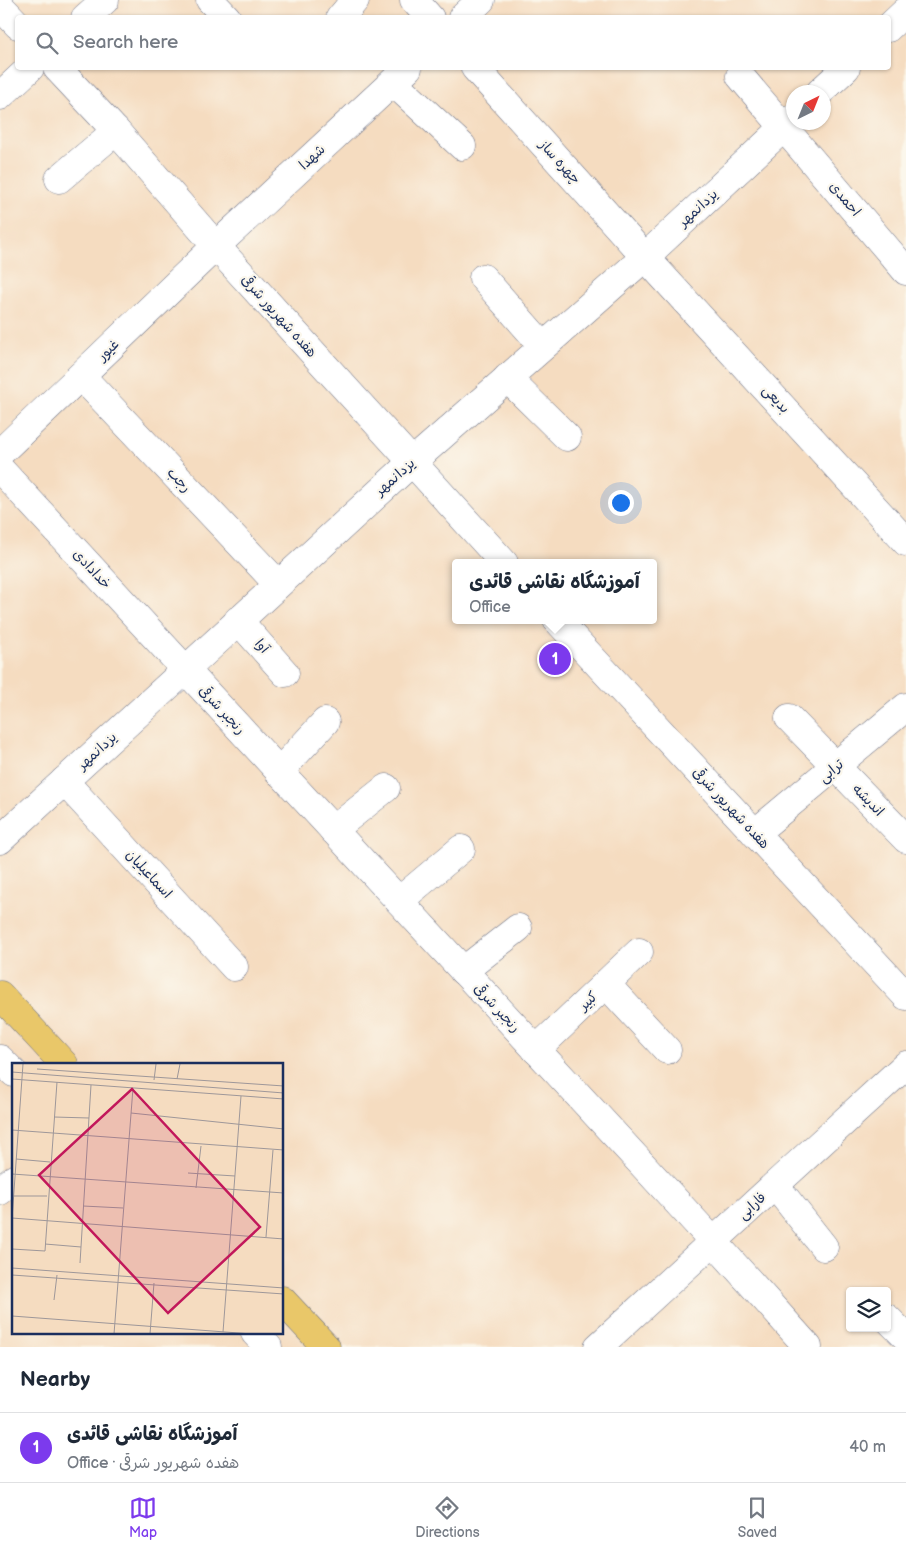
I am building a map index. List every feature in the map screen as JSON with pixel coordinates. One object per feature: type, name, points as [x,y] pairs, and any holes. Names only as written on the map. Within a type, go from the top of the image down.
[{"type":"main road","points":[[0,995],[63,1063]]},
{"type":"main road","points":[[284,1302],[326,1347]]},
{"type":"street","points":[[88,15],[105,0]]},
{"type":"street","points":[[210,0],[224,15]]},
{"type":"street","points":[[342,15],[355,0]]},
{"type":"street","points":[[414,0],[427,15]]},
{"type":"street","points":[[465,15],[481,0]]},
{"type":"street","points":[[0,6],[15,22]]},
{"type":"street","points":[[891,25],[906,11]]},
{"type":"street","points":[[0,96],[28,70]]},
{"type":"street","name":"هفده شهریور شرقی","points":[[59,70],[411,463],[500,559]]},
{"type":"street","name":"چهره ساز","points":[[477,70],[645,257]]},
{"type":"street","points":[[828,85],[844,70]]},
{"type":"street","points":[[401,75],[462,146]]},
{"type":"street","name":"شهدا","points":[[216,246],[401,75]]},
{"type":"street","name":"احمدی","points":[[740,76],[786,119]]},
{"type":"street","name":"یزدانمهر","points":[[0,840],[411,463],[645,257],[786,125]]},
{"type":"street","name":"احمدی","points":[[795,130],[906,271]]},
{"type":"street","points":[[58,180],[116,132]]},
{"type":"street","name":"غیور","points":[[0,453],[216,246]]},
{"type":"street","name":"بدیعی","points":[[645,257],[906,542]]},
{"type":"street","points":[[482,278],[543,346]]},
{"type":"street","name":"رجب","points":[[80,376],[278,584]]},
{"type":"street","points":[[507,378],[567,437]]},
{"type":"street","name":"خدادادی","points":[[0,469],[185,669]]},
{"type":"street","name":"آوا","points":[[238,620],[285,673]]},
{"type":"street","name":"هفده شهریور شرقی","points":[[561,624],[906,996]]},
{"type":"street","name":"رنجبر شرقی","points":[[185,669],[713,1241],[808,1347]]},
{"type":"street","name":"ترابی","points":[[755,834],[906,707]]},
{"type":"street","name":"اندیشه","points":[[788,718],[906,840]]},
{"type":"street","points":[[279,772],[325,722]]},
{"type":"street","name":"اسماعیلیان","points":[[64,781],[234,967]]},
{"type":"street","points":[[333,830],[386,788]]},
{"type":"street","points":[[399,901],[461,849]]},
{"type":"street","points":[[463,970],[518,928]]},
{"type":"street","name":"کبیر","points":[[536,1050],[639,952]]},
{"type":"street","points":[[606,984],[667,1050]]},
{"type":"street","points":[[0,1059],[12,1071]]},
{"type":"street","name":"فارابی","points":[[598,1347],[906,1066]]},
{"type":"street","points":[[0,1191],[12,1181]]},
{"type":"street","points":[[775,1185],[824,1246]]},
{"type":"street","points":[[891,1322],[906,1337]]},
{"type":"street","points":[[256,1334],[268,1347]]},
{"type":"place","name":"آموزشگاه نقاشی قائدی","points":[[555,659]]}]
